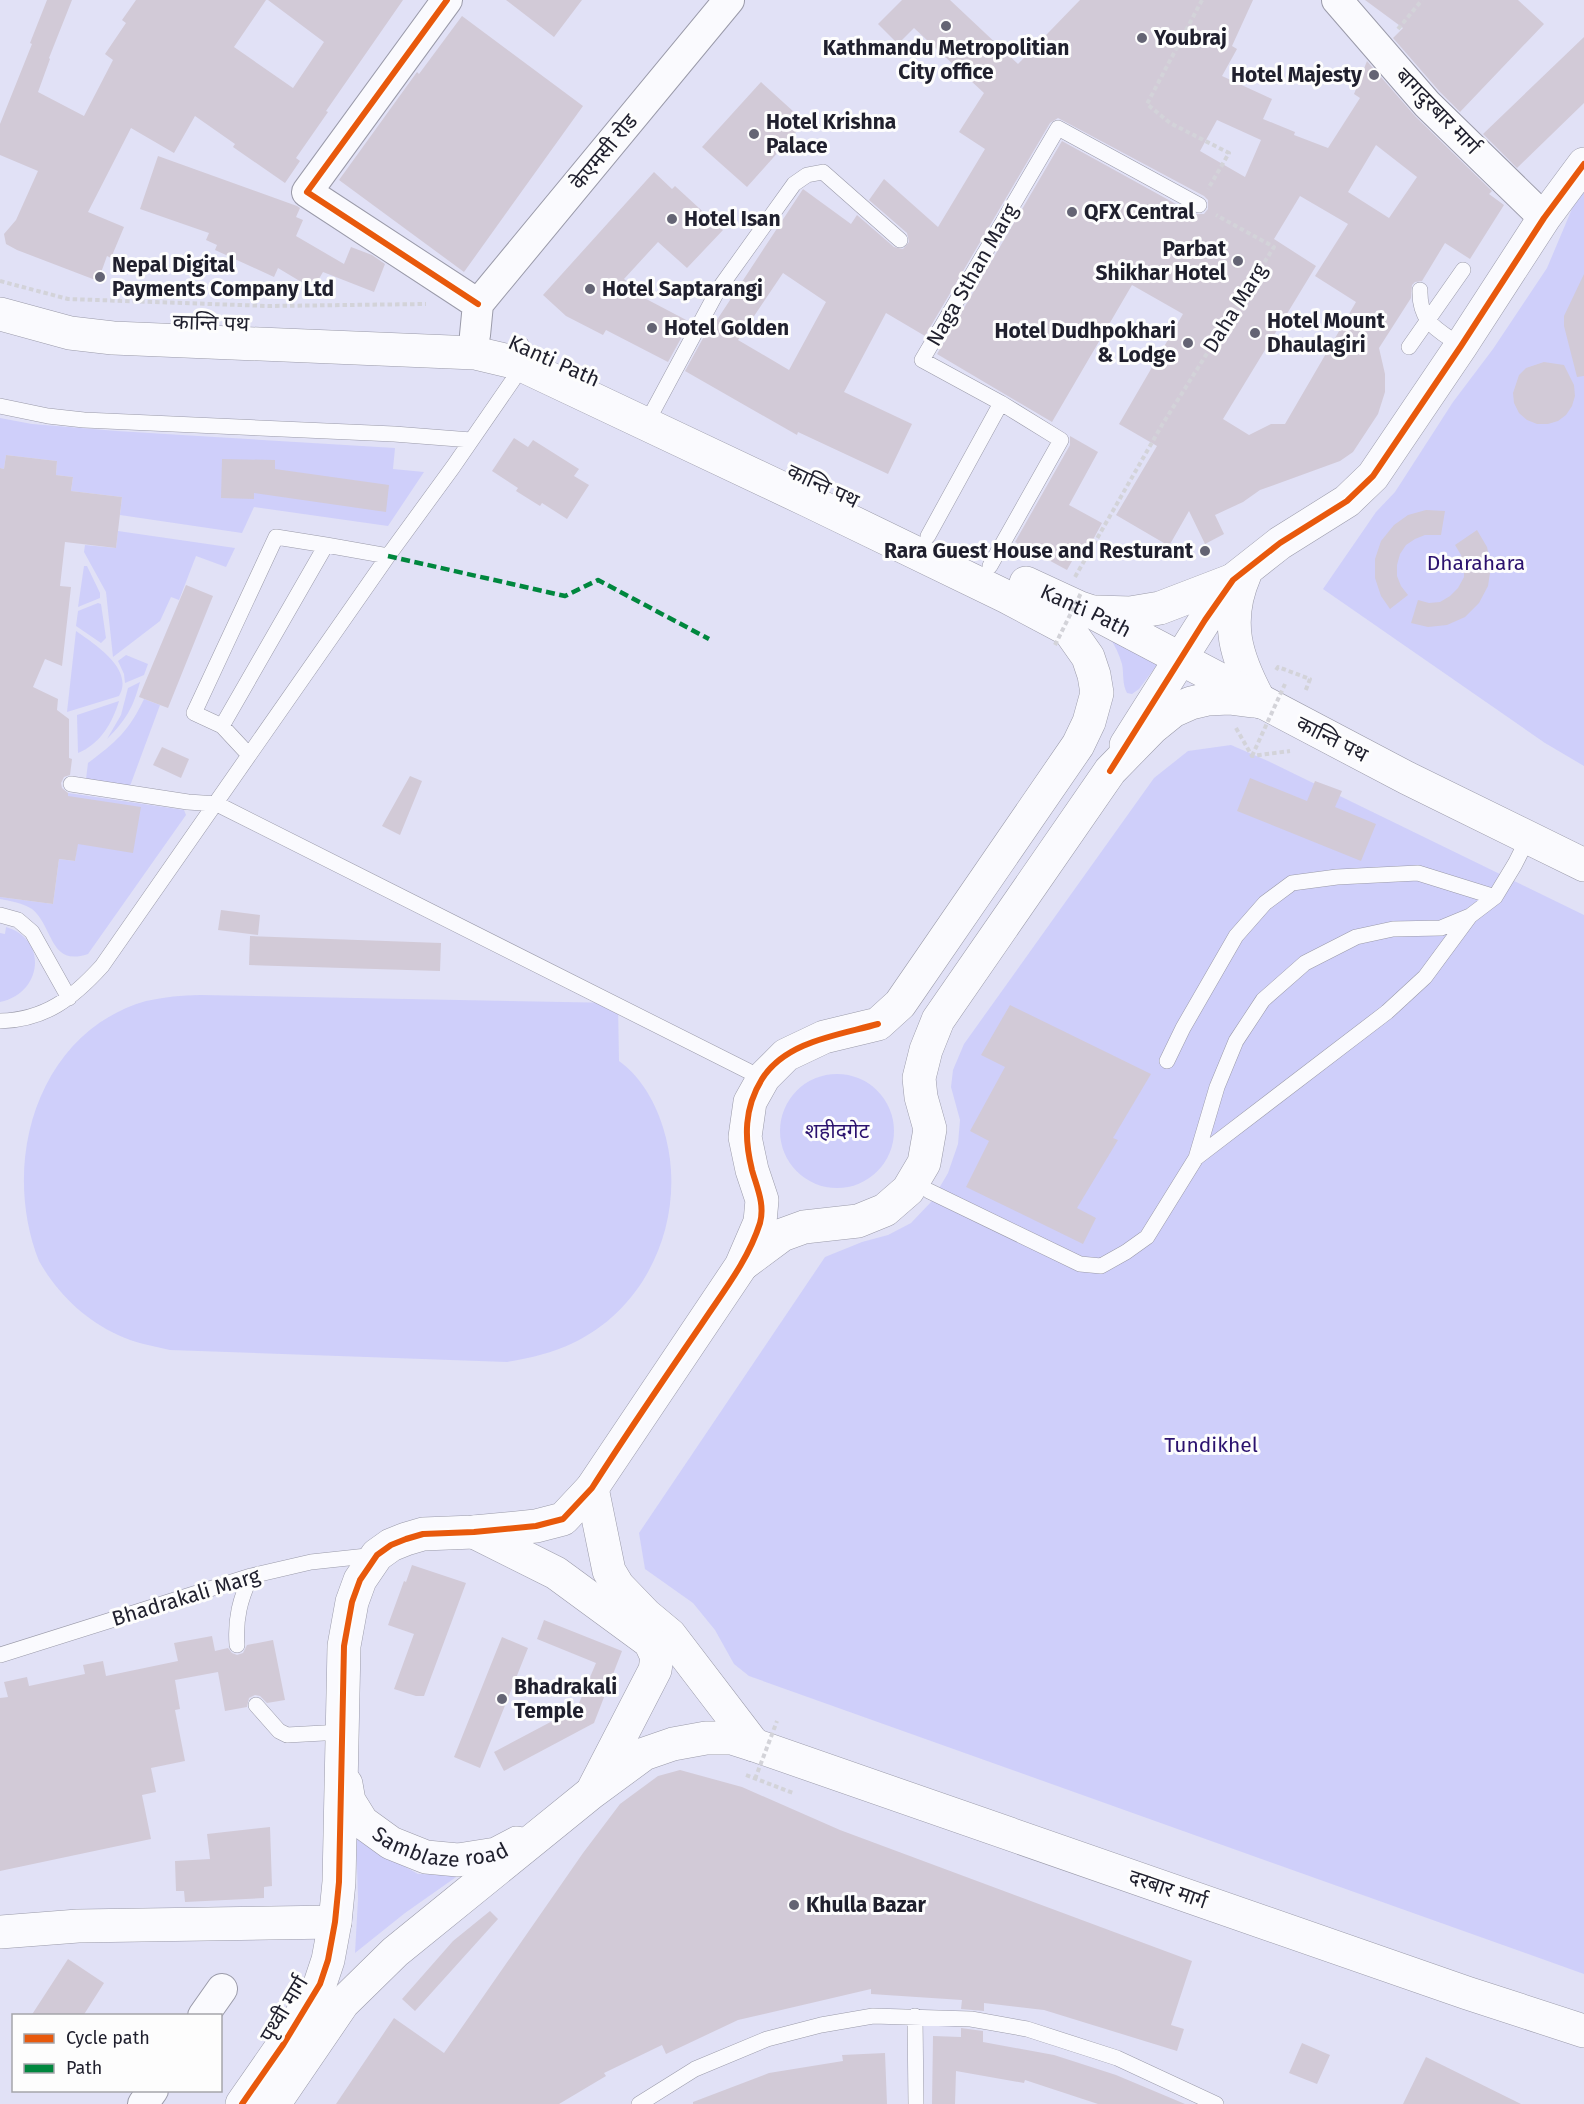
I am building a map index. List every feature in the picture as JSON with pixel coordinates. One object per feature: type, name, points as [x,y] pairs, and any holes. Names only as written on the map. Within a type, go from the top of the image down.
[{"type":"main road","points":[[741,1266],[782,1235],[804,1227],[858,1221],[885,1210],[908,1190],[924,1163],[930,1128],[921,1097],[919,1078],[926,1050],[938,1020],[1110,771],[1204,620],[1240,575],[1281,543],[1347,501],[1373,476],[1544,218],[1584,164]]},
{"type":"main road","name":"कान्ति पथ","points":[[0,293],[81,315],[133,320],[342,328]]},
{"type":"main road","points":[[0,314],[69,333],[113,338],[519,354]]},
{"type":"main road","name":"Kanti Path","points":[[342,328],[476,319],[519,354],[651,415]]},
{"type":"main road","points":[[342,1745],[344,1646],[352,1602],[360,1580],[377,1555],[391,1545],[423,1534],[536,1526],[563,1519],[592,1488],[741,1266],[760,1222],[762,1200],[752,1170],[745,1137],[750,1102],[764,1077],[786,1055],[824,1037],[878,1024],[900,1004],[1078,746],[1089,722],[1096,693],[1094,675],[1088,657],[1070,630],[851,521],[651,415]]},
{"type":"main road","name":"कान्ति पथ","points":[[651,415],[928,536],[990,566]]},
{"type":"main road","name":"Kanti Path","points":[[990,566],[1080,609],[1086,603],[1182,658]]},
{"type":"main road","points":[[1086,603],[1130,613],[1160,608],[1240,575]]},
{"type":"main road","points":[[1240,575],[1235,605],[1234,632],[1238,652],[1245,674],[1272,693]]},
{"type":"main road","name":"कान्ति पथ","points":[[1182,658],[1272,693],[1407,778],[1584,865]]},
{"type":"main road","points":[[1110,771],[1152,728],[1173,711],[1208,699],[1272,693]]},
{"type":"main road","points":[[592,1488],[609,1571],[618,1586],[646,1615],[670,1635],[754,1745]]},
{"type":"main road","points":[[474,1532],[556,1573],[650,1642],[657,1657],[655,1670],[591,1793]]},
{"type":"main road","name":"दरबार मार्ग","points":[[548,1827],[645,1755],[673,1744],[706,1738],[732,1738],[1467,1993],[1584,2031]]},
{"type":"main road","name":"Samblaze road","points":[[342,1745],[349,1801],[362,1822],[391,1843],[426,1857],[458,1860],[496,1854],[548,1827]]},
{"type":"main road","name":"पृथ्वी मार्ग","points":[[242,2104],[283,2045],[320,1984],[328,1960],[339,1881],[342,1745]]},
{"type":"main road","points":[[274,2104],[343,2003],[395,1952],[548,1827]]},
{"type":"main road","points":[[0,1932],[78,1926],[335,1922]]},
{"type":"street","points":[[447,0],[307,192],[476,319]]},
{"type":"street","name":"केएमसी रोड","points":[[476,319],[729,0]]},
{"type":"street","name":"बागदुरबार मार्ग","points":[[1337,0],[1427,104],[1544,218]]},
{"type":"street","points":[[204,2014],[222,1989]]},
{"type":"street","points":[[143,2104],[152,2092]]},
{"type":"lane","name":"Naga Sthan Marg","points":[[990,566],[1061,440],[922,360],[1058,128],[1199,205]]},
{"type":"lane","points":[[651,415],[718,290],[794,184],[807,175],[823,172],[900,240]]},
{"type":"lane","points":[[1409,347],[1463,270]]},
{"type":"lane","points":[[1420,290],[1422,312],[1427,322],[1461,346]]},
{"type":"lane","points":[[0,1021],[27,1017],[54,1009],[69,998],[102,966],[217,804],[387,556],[513,380],[519,354]]},
{"type":"lane","points":[[928,536],[1000,403]]},
{"type":"lane","points":[[0,406],[48,416],[84,420],[394,434],[471,440]]},
{"type":"lane","points":[[249,755],[222,726],[194,713],[276,537],[387,556]]},
{"type":"lane","points":[[222,726],[326,545]]},
{"type":"lane","points":[[71,784],[188,802],[217,804],[748,1071]]},
{"type":"lane","points":[[929,1191],[1080,1264],[1101,1266],[1126,1252],[1147,1237],[1196,1158],[1217,1087],[1236,1041],[1263,1000],[1305,963],[1356,936],[1393,929],[1441,928],[1470,916],[1495,897],[1528,837]]},
{"type":"lane","points":[[1167,1061],[1183,1028],[1236,936],[1264,903],[1292,883],[1337,877],[1418,873],[1495,897]]},
{"type":"lane","points":[[0,915],[18,920],[32,932],[69,998]]},
{"type":"lane","points":[[1196,1158],[1387,1012],[1425,977],[1470,916]]},
{"type":"lane","name":"Bhadrakali Marg","points":[[1,1650],[251,1576],[312,1562],[377,1555]]},
{"type":"lane","points":[[237,1645],[237,1617],[242,1595],[251,1576]]},
{"type":"lane","points":[[256,1705],[272,1724],[287,1735],[342,1745]]},
{"type":"lane","points":[[639,2104],[695,2069],[767,2039],[821,2025],[873,2016],[971,2019],[1026,2029],[1117,2058],[1216,2104]]},
{"type":"lane","points":[[915,2016],[916,2104]]},
{"type":"path","points":[[1199,205],[1229,153],[1170,123],[1147,104],[1202,0]]},
{"type":"path","points":[[1375,45],[1402,26],[1422,0]]},
{"type":"path","points":[[0,281],[68,299],[268,306],[431,304]]},
{"type":"path","points":[[1055,645],[1086,603]]},
{"type":"path","points":[[1278,667],[1310,679]]},
{"type":"path","points":[[1252,756],[1272,693]]},
{"type":"path","points":[[1234,726],[1252,756]]},
{"type":"path","points":[[1252,756],[1290,751]]},
{"type":"path","points":[[777,1721],[755,1779],[793,1793]]},
{"type":"green space","name":"Dharahara","points":[[1584,189],[1584,766],[1545,743],[1323,589],[1376,512],[1395,492],[1453,402],[1493,349],[1547,268],[1577,197]]},
{"type":"green space","points":[[0,418],[32,424],[117,431],[395,448],[393,469],[424,472],[388,526],[254,507],[242,533],[120,515],[122,497],[71,491],[73,477],[56,475],[57,461],[6,455],[4,469],[0,468]]},
{"type":"green space","points":[[118,531],[235,548],[226,567],[196,556],[179,600],[171,597],[160,621],[113,657],[106,592],[84,552],[85,545],[116,548]]},
{"type":"green space","points":[[84,566],[87,566],[100,593],[100,598],[78,607]]},
{"type":"green space","points":[[98,603],[101,604],[106,638],[101,643],[76,626],[78,611]]},
{"type":"green space","points":[[76,631],[110,658],[121,676],[122,686],[119,696],[67,712]]},
{"type":"green space","points":[[1109,637],[1163,657],[1139,689],[1132,694],[1125,690],[1122,664]]},
{"type":"green space","points":[[126,655],[148,664],[144,675],[125,683],[118,661]]},
{"type":"green space","points":[[140,682],[128,713],[107,739],[121,715],[128,688]]},
{"type":"green space","points":[[144,699],[160,705],[130,786],[86,779],[88,763],[121,735],[133,720]]},
{"type":"green space","points":[[119,701],[113,718],[99,739],[78,753],[77,715]]},
{"type":"green space","name":"Tundikhel","points":[[1231,745],[1584,915],[1584,1974],[749,1676],[734,1664],[715,1630],[693,1603],[645,1569],[639,1533],[825,1257],[862,1242],[888,1235],[911,1223],[931,1202],[948,1173],[958,1144],[960,1120],[951,1087],[953,1070],[964,1044],[1154,778],[1188,751]]},
{"type":"green space","points":[[68,793],[184,810],[186,815],[88,954],[75,957],[59,950],[45,925],[32,909],[0,899],[0,897],[53,904],[59,859],[75,861],[78,839],[62,836]]},
{"type":"green space","points":[[6,927],[20,933],[29,943],[34,954],[35,966],[32,977],[25,988],[14,997],[0,1002],[0,933],[5,934]]},
{"type":"green space","points":[[173,996],[618,1003],[619,1061],[636,1077],[655,1106],[666,1138],[671,1168],[671,1199],[665,1229],[656,1257],[641,1283],[622,1307],[600,1327],[573,1343],[541,1355],[507,1362],[170,1350],[124,1338],[94,1322],[63,1295],[46,1273],[39,1261],[28,1223],[24,1183],[27,1144],[37,1106],[54,1071],[78,1041],[109,1017],[146,1001]]},
{"type":"green space","name":"शहीदगेट","points":[[837,1074],[859,1078],[877,1091],[890,1109],[894,1131],[890,1153],[877,1171],[859,1184],[837,1188],[815,1184],[797,1171],[784,1153],[780,1131],[784,1109],[797,1091],[815,1078]]},
{"type":"green space","points":[[356,1830],[374,1849],[418,1874],[459,1875],[405,1913],[355,1953],[358,1899]]},
{"type":"building","points":[[47,0],[72,0],[38,92],[84,116],[113,60],[105,54],[126,23],[122,20],[136,0],[266,0],[234,47],[293,88],[324,42],[268,0],[403,0],[326,111],[328,112],[296,158],[300,161],[285,183],[233,147],[235,144],[195,116],[174,153],[131,128],[88,212],[124,227],[111,258],[107,256],[98,281],[17,250],[6,244],[4,234],[16,220],[38,171],[0,155],[0,124]]},
{"type":"building","points":[[506,0],[582,0],[554,37]]},
{"type":"building","points":[[902,0],[950,0],[1018,64],[1080,0],[1253,0],[1232,46],[1237,49],[1222,76],[1272,99],[1263,119],[1295,132],[1294,135],[1328,148],[1360,98],[1354,94],[1367,61],[1415,116],[1492,191],[1489,194],[1504,205],[1470,259],[1445,243],[1422,281],[1412,285],[1411,298],[1379,348],[1385,374],[1385,392],[1378,414],[1353,452],[1340,461],[1260,490],[1243,502],[1215,515],[1224,534],[1205,544],[1189,511],[1169,546],[1116,515],[1157,446],[1119,424],[1183,314],[1132,285],[1052,422],[937,354],[1062,141],[1194,214],[1204,214],[1208,209],[1208,200],[1204,196],[1058,118],[1050,123],[925,336],[886,313],[844,392],[912,424],[888,474],[798,432],[797,435],[685,371],[707,331],[709,332],[803,189],[851,224],[857,215],[894,247],[903,249],[909,242],[907,233],[869,200],[884,179],[938,227],[985,149],[959,132],[984,93],[914,28],[898,44],[878,24]],"holes":[[[1217,120],[1261,140],[1245,177],[1200,151]],[[1376,145],[1417,177],[1389,218],[1348,192]],[[1300,196],[1348,224],[1315,276],[1356,302],[1285,424],[1271,424],[1249,435],[1223,419],[1316,266],[1274,239]],[[783,273],[826,302],[789,370],[738,340]]]},
{"type":"building","points":[[1365,0],[1518,0],[1544,24],[1460,112],[1393,38],[1403,28]]},
{"type":"building","points":[[462,16],[583,106],[464,272],[339,180],[417,72],[419,74]]},
{"type":"building","points":[[1584,37],[1584,103],[1517,168],[1483,134]]},
{"type":"building","name":"Hotel Krishna Palace","points":[[761,82],[805,122],[747,187],[702,147]]},
{"type":"building","points":[[158,156],[297,206],[300,208],[296,217],[303,220],[296,236],[344,264],[351,247],[372,255],[385,264],[374,292],[323,272],[313,289],[278,268],[274,277],[215,250],[217,245],[206,240],[209,233],[140,209]]},
{"type":"building","points":[[654,172],[672,189],[675,186],[723,230],[687,268],[658,242],[624,279],[634,287],[631,291],[690,322],[668,362],[606,330],[603,335],[566,316],[543,295]]},
{"type":"building","points":[[1584,274],[1584,376],[1577,377],[1564,326],[1564,316]]},
{"type":"building","points":[[1544,362],[1564,365],[1574,385],[1575,396],[1566,415],[1558,421],[1537,424],[1527,420],[1519,413],[1514,403],[1513,393],[1519,375],[1526,368]]},
{"type":"building","points":[[1070,436],[1098,452],[1069,505],[1102,523],[1088,549],[1081,545],[1067,570],[1015,542],[1070,445]]},
{"type":"building","points":[[514,438],[528,447],[533,440],[579,469],[574,476],[589,485],[567,519],[542,503],[540,506],[516,491],[518,488],[492,471]]},
{"type":"building","points":[[6,455],[57,461],[56,475],[73,477],[71,491],[122,497],[116,548],[65,542],[60,586],[71,587],[62,666],[45,659],[33,687],[58,699],[57,710],[69,719],[69,758],[72,759],[70,775],[64,777],[61,783],[68,796],[141,807],[133,853],[78,844],[75,861],[59,859],[53,904],[0,897],[0,468],[4,469]]},
{"type":"building","points":[[222,459],[275,460],[275,469],[389,485],[386,512],[254,493],[254,499],[221,498]]},
{"type":"building","points":[[1426,510],[1445,511],[1441,535],[1425,535],[1406,545],[1400,554],[1397,576],[1408,595],[1390,609],[1381,596],[1375,578],[1375,559],[1381,541],[1394,525],[1408,515]]},
{"type":"building","points":[[1477,530],[1487,547],[1491,566],[1488,586],[1479,603],[1465,617],[1447,625],[1428,627],[1411,623],[1418,600],[1429,603],[1440,602],[1458,588],[1464,577],[1464,566],[1455,545]]},
{"type":"building","points":[[186,585],[213,596],[168,708],[139,697]]},
{"type":"building","points":[[162,747],[189,759],[181,778],[153,765]]},
{"type":"building","points":[[410,776],[422,781],[400,835],[382,826]]},
{"type":"building","points":[[1250,778],[1307,801],[1315,781],[1342,791],[1335,807],[1376,824],[1361,861],[1237,811]]},
{"type":"building","points":[[221,910],[260,915],[258,935],[218,930]]},
{"type":"building","points":[[250,936],[441,943],[440,971],[249,965]]},
{"type":"building","points":[[1010,1005],[1151,1074],[1113,1138],[1118,1140],[1077,1208],[1096,1218],[1083,1244],[966,1187],[989,1141],[970,1131],[1005,1067],[981,1055]]},
{"type":"building","points":[[412,1565],[466,1583],[424,1696],[416,1696],[394,1689],[414,1634],[388,1625]]},
{"type":"building","points":[[544,1620],[622,1651],[594,1723],[504,1771],[494,1752],[577,1708],[596,1663],[537,1639]]},
{"type":"building","points":[[212,1636],[215,1651],[228,1648],[237,1655],[243,1653],[247,1645],[273,1640],[285,1700],[267,1703],[260,1696],[255,1695],[249,1698],[247,1707],[225,1711],[218,1672],[175,1680],[180,1709],[175,1710],[185,1761],[151,1768],[156,1792],[142,1795],[151,1839],[0,1871],[0,1698],[8,1697],[4,1682],[27,1677],[29,1686],[85,1674],[83,1665],[103,1661],[106,1676],[178,1661],[174,1643]]},
{"type":"building","points":[[502,1637],[528,1648],[480,1768],[454,1757]]},
{"type":"building","name":"Khulla Bazar","points":[[680,1770],[742,1787],[840,1830],[1192,1961],[1171,2025],[1184,2029],[1177,2051],[1044,2010],[984,2003],[984,2011],[961,2009],[962,2000],[871,1994],[871,1989],[738,2020],[666,2054],[662,2045],[604,2073],[606,2076],[559,2104],[336,2104],[394,2018],[444,2053],[583,1853],[620,1804],[658,1776]]},
{"type":"building","points":[[270,1827],[272,1886],[264,1887],[264,1898],[185,1902],[184,1891],[176,1891],[175,1861],[210,1859],[207,1834]]},
{"type":"building","points":[[490,1911],[498,1919],[415,2011],[402,1999],[453,1941]]},
{"type":"building","points":[[68,1959],[104,1983],[84,2014],[32,2014]]},
{"type":"building","points":[[961,2028],[983,2031],[983,2042],[1054,2055],[1116,2075],[1185,2104],[1098,2104],[1025,2080],[1024,2083],[956,2071],[955,2104],[932,2104],[933,2036],[961,2037]]},
{"type":"building","points":[[1302,2043],[1330,2055],[1317,2084],[1289,2073]]},
{"type":"building","points":[[885,2053],[887,2104],[693,2104],[693,2102],[769,2073],[843,2061],[842,2055]]},
{"type":"building","points":[[1426,2057],[1521,2104],[1403,2104]]},
{"type":"marked path","points":[[388,556],[565,596],[598,580],[709,639]]},
{"type":"cycle path","points":[[447,0],[307,192],[478,304]]},
{"type":"cycle path","points":[[1110,771],[1205,620],[1233,580],[1280,543],[1347,501],[1373,476],[1544,218],[1584,164]]},
{"type":"cycle path","points":[[242,2104],[283,2045],[320,1984],[328,1960],[339,1882],[344,1646],[352,1602],[360,1580],[377,1555],[391,1545],[406,1539],[423,1534],[536,1526],[563,1519],[592,1488],[734,1276],[755,1237],[762,1209],[749,1158],[747,1123],[752,1101],[762,1079],[772,1066],[799,1048],[830,1036],[878,1024]]},
{"type":"place","name":"Kathmandu Metropolitian City office","points":[[946,26]]},
{"type":"place","name":"Youbraj","points":[[1142,38]]},
{"type":"place","name":"Hotel Majesty","points":[[1374,75]]},
{"type":"place","name":"Hotel Krishna Palace","points":[[754,134]]},
{"type":"place","name":"QFX Central","points":[[1072,212]]},
{"type":"place","name":"Hotel Isan","points":[[672,219]]},
{"type":"place","name":"Parbat Shikhar Hotel","points":[[1238,261]]},
{"type":"place","name":"Nepal Digital Payments Company Ltd","points":[[100,277]]},
{"type":"place","name":"Hotel Saptarangi","points":[[590,289]]},
{"type":"place","name":"Hotel Golden","points":[[652,328]]},
{"type":"place","name":"Hotel Mount Dhaulagiri","points":[[1255,333]]},
{"type":"place","name":"Hotel Dudhpokhari & Lodge","points":[[1188,343]]},
{"type":"place","name":"Rara Guest House and Resturant","points":[[1205,551]]},
{"type":"place","name":"Bhadrakali Temple","points":[[502,1699]]},
{"type":"place","name":"Khulla Bazar","points":[[794,1905]]}]
